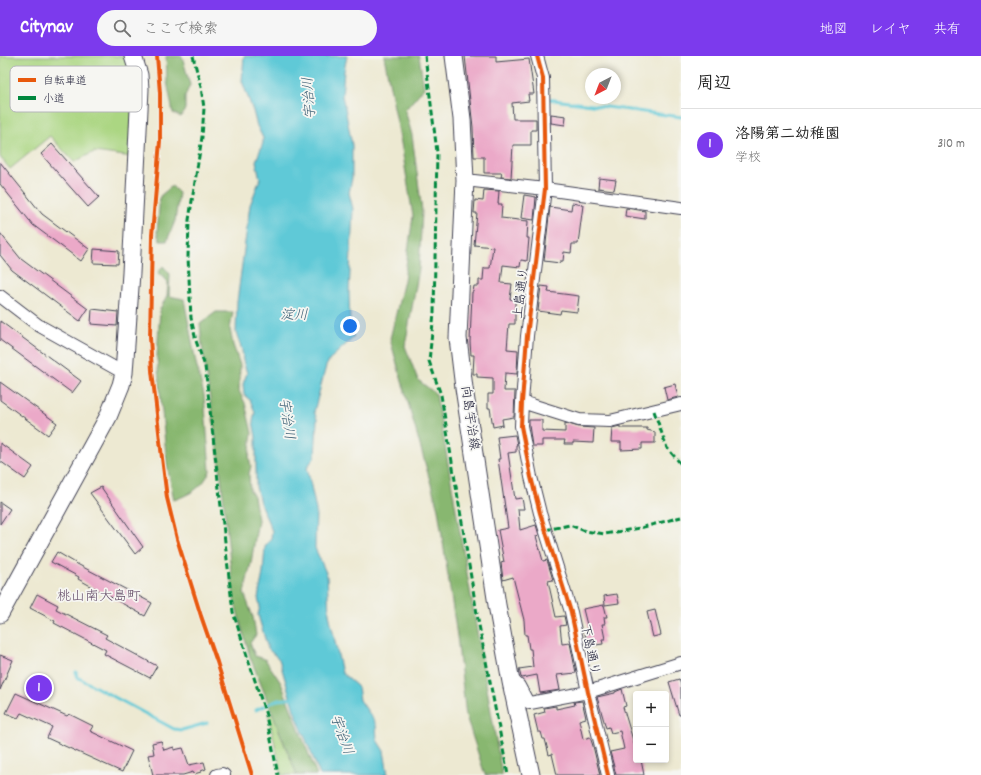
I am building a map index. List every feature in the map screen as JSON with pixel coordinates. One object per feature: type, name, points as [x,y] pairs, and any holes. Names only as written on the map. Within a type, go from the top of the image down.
[{"type":"main road","points":[[133,56],[136,66]]},
{"type":"main road","name":"向島宇治線","points":[[454,56],[462,119],[465,180],[458,338],[485,532],[510,677],[531,775]]},
{"type":"main road","points":[[0,614],[108,417],[124,372],[131,280],[139,112]]},
{"type":"street","name":"上島通り","points":[[537,56],[543,78],[545,189],[527,336],[521,426],[531,477],[545,530]]},
{"type":"street","points":[[465,180],[545,189],[681,208]]},
{"type":"street","points":[[0,296],[38,325],[124,372]]},
{"type":"street","points":[[522,402],[579,420],[610,421],[681,404]]},
{"type":"street","name":"下島通り","points":[[545,530],[571,612],[608,775]]},
{"type":"street","points":[[510,677],[519,686],[527,701],[530,703],[588,692],[681,663]]},
{"type":"street","points":[[217,775],[224,775]]},
{"type":"green space","points":[[0,56],[127,56],[130,66],[10,66],[10,112],[135,112],[133,157],[94,152],[74,162],[50,136],[10,169],[0,157]]},
{"type":"green space","points":[[166,56],[182,56],[190,85],[185,96],[185,109],[181,117],[173,113],[167,81]]},
{"type":"green space","points":[[384,56],[419,56],[424,88],[405,110],[412,135],[422,211],[419,269],[405,346],[418,380],[436,394],[502,775],[485,775],[466,716],[457,636],[438,509],[390,339],[404,280],[413,216],[401,143]]},
{"type":"green space","points":[[172,186],[179,193],[175,221],[167,241],[160,241],[157,233],[160,196]]},
{"type":"green space","points":[[163,266],[170,274],[169,296],[184,299],[196,363],[204,395],[210,471],[200,486],[186,495],[174,500],[167,465],[157,358],[160,309],[167,296],[168,282],[158,273]]},
{"type":"green space","points":[[216,312],[233,312],[230,329],[233,345],[240,365],[239,391],[245,403],[252,433],[249,457],[251,466],[249,474],[250,491],[254,496],[258,520],[251,563],[244,593],[253,617],[256,635],[250,643],[255,656],[265,659],[281,683],[317,775],[297,775],[250,657],[234,600],[220,466],[200,324]]},
{"type":"green space","points":[[268,714],[273,714],[297,775],[282,775]]},
{"type":"water","name":"淀川","points":[[244,56],[347,56],[342,96],[352,145],[352,178],[349,193],[353,209],[349,293],[350,326],[354,337],[331,358],[326,366],[314,412],[317,419],[315,457],[307,467],[316,510],[315,548],[327,575],[329,614],[342,673],[358,687],[360,700],[376,725],[377,740],[384,751],[388,775],[320,775],[294,710],[279,659],[268,649],[258,615],[260,606],[258,598],[263,573],[265,547],[271,538],[272,531],[260,503],[256,487],[256,437],[253,421],[255,412],[250,400],[244,395],[243,384],[247,373],[243,361],[242,350],[236,333],[237,302],[250,205],[260,179],[256,161],[263,143],[263,138],[257,126],[242,81]]},
{"type":"building","points":[[465,56],[496,56],[496,62],[529,59],[534,94],[528,94],[529,101],[512,103],[513,119],[536,119],[536,130],[531,130],[531,145],[513,145],[511,178],[501,177],[502,173],[484,173],[484,157],[474,157],[473,127]]},
{"type":"building","points":[[551,114],[566,116],[565,125],[551,123]]},
{"type":"building","points":[[52,144],[99,197],[88,207],[41,154]]},
{"type":"building","points":[[0,162],[42,214],[89,249],[81,261],[33,225],[0,184]]},
{"type":"building","points":[[599,178],[616,180],[614,190],[598,188]]},
{"type":"building","points":[[484,190],[499,191],[498,204],[502,204],[501,218],[528,221],[527,238],[529,238],[527,261],[521,260],[520,267],[503,265],[501,283],[512,284],[510,299],[515,300],[515,324],[509,324],[507,349],[518,350],[517,374],[505,373],[504,391],[515,391],[514,417],[502,419],[503,425],[493,427],[490,408],[488,408],[488,394],[493,394],[493,378],[477,377],[477,374],[473,374],[474,355],[471,355],[470,342],[472,292],[474,286],[479,286],[479,280],[483,280],[484,268],[490,268],[493,247],[474,245],[477,213],[474,213],[475,200],[483,201]]},
{"type":"building","points":[[524,195],[536,197],[534,220],[521,218]]},
{"type":"building","points":[[572,203],[583,205],[578,244],[572,244],[571,253],[564,252],[563,261],[560,261],[560,263],[544,261],[550,207],[571,210]]},
{"type":"building","points":[[626,208],[645,211],[645,219],[625,216]]},
{"type":"building","points":[[0,233],[21,259],[88,309],[80,321],[12,270],[0,255]]},
{"type":"building","points":[[94,249],[119,251],[118,264],[93,263]]},
{"type":"building","points":[[541,286],[549,287],[548,292],[579,296],[577,312],[561,310],[560,314],[538,311]]},
{"type":"building","points":[[92,309],[118,312],[117,326],[91,324]]},
{"type":"building","points":[[0,321],[81,381],[72,393],[0,340]]},
{"type":"building","points":[[0,382],[57,423],[48,435],[0,400]]},
{"type":"building","points":[[675,384],[678,397],[667,400],[664,387]]},
{"type":"building","points":[[529,420],[542,420],[542,431],[565,432],[565,423],[579,427],[594,428],[593,443],[573,442],[573,444],[564,444],[565,440],[542,440],[542,446],[532,446]]},
{"type":"building","points":[[620,426],[620,428],[647,428],[647,430],[655,432],[655,443],[642,443],[642,449],[621,450],[621,442],[611,442],[612,428]]},
{"type":"building","points":[[515,435],[517,445],[516,452],[508,453],[515,499],[522,498],[524,509],[518,509],[520,530],[536,525],[539,535],[536,536],[543,561],[547,560],[553,580],[548,581],[556,617],[564,616],[566,625],[560,626],[562,644],[570,643],[576,673],[557,675],[560,690],[540,693],[537,675],[521,677],[519,669],[533,667],[531,649],[529,649],[527,635],[525,635],[524,620],[513,577],[503,580],[501,563],[504,562],[498,530],[508,528],[498,459],[500,459],[497,437]]},
{"type":"building","points":[[0,443],[33,467],[25,479],[0,461]]},
{"type":"building","points":[[101,487],[143,547],[135,554],[90,493]]},
{"type":"building","points":[[0,502],[10,509],[0,524]]},
{"type":"building","points":[[57,552],[152,603],[145,616],[78,579],[79,577],[51,562]]},
{"type":"building","points":[[37,594],[58,605],[56,609],[107,635],[105,638],[157,666],[150,678],[104,654],[106,650],[54,623],[55,621],[30,608]]},
{"type":"building","points":[[617,594],[619,603],[605,605],[604,596]]},
{"type":"building","points":[[604,605],[607,617],[604,617],[605,624],[602,624],[605,639],[602,639],[603,644],[588,646],[585,634],[589,633],[583,609]]},
{"type":"building","points":[[655,610],[661,635],[653,637],[647,612]]},
{"type":"building","points":[[0,655],[13,660],[0,690]]},
{"type":"building","points":[[679,679],[681,685],[681,715],[679,715],[669,682]]},
{"type":"building","points":[[622,689],[626,706],[623,707],[633,740],[633,763],[642,763],[644,775],[616,775],[610,752],[624,749],[620,731],[611,733],[609,727],[606,728],[597,697]]},
{"type":"building","points":[[16,693],[67,716],[69,714],[93,726],[90,731],[132,751],[122,772],[47,738],[52,727],[21,713],[18,718],[6,713]]},
{"type":"building","points":[[582,701],[586,718],[579,720],[583,739],[590,737],[600,775],[557,775],[552,754],[549,755],[545,739],[543,739],[541,732],[538,732],[534,715],[545,712],[544,708],[556,706],[556,709],[575,705],[574,702]]},
{"type":"building","points":[[161,741],[164,750],[174,747],[174,750],[183,748],[189,765],[204,762],[206,769],[194,774],[193,772],[183,775],[153,775],[148,755],[154,754],[152,743]]},
{"type":"waterway","points":[[547,99],[681,117]]},
{"type":"waterway","points":[[76,672],[77,677],[174,729],[182,730],[207,723]]},
{"type":"waterway","points":[[256,710],[278,700],[294,698]]},
{"type":"marked path","points":[[193,56],[201,87],[204,108],[202,137],[189,220],[188,257],[191,318],[196,341],[205,366],[233,612],[266,715],[278,775]]},
{"type":"marked path","points":[[425,56],[437,152],[434,313],[429,361],[441,395],[478,620],[508,775]]},
{"type":"marked path","points":[[654,411],[667,448],[681,464]]},
{"type":"marked path","points":[[545,530],[570,525],[585,531],[605,534],[640,528],[681,517]]},
{"type":"cycle path","points":[[157,56],[160,93],[160,141],[152,235],[150,337],[152,371],[167,498],[177,539],[252,775]]},
{"type":"cycle path","points":[[537,56],[543,78],[545,189],[527,336],[521,426],[540,513],[571,612],[608,775]]},
{"type":"place","name":"洛陽第二幼稚園","points":[[39,688]]},
{"type":"district","name":"桃山南大島町","points":[[99,597]]},
{"type":"water label","name":"宇治川","points":[[310,98]]},
{"type":"water label","name":"宇治川","points":[[286,419]]},
{"type":"water label","name":"宇治川","points":[[341,735]]}]
